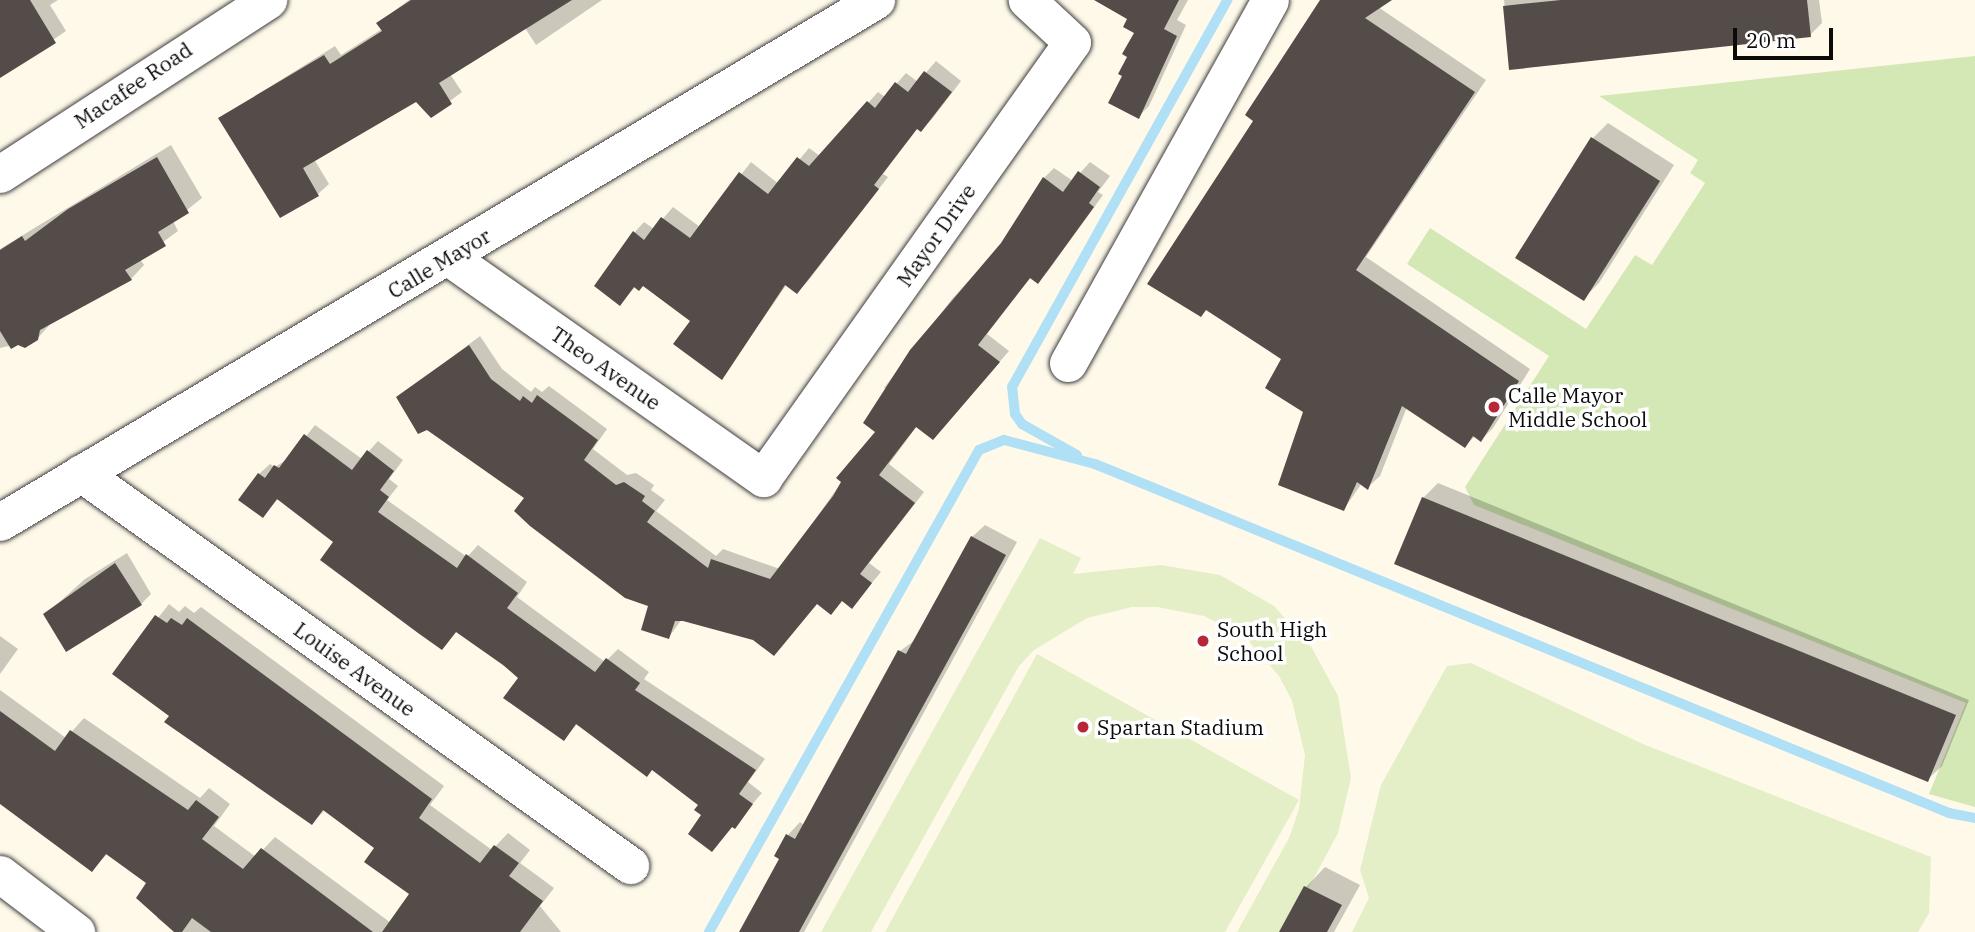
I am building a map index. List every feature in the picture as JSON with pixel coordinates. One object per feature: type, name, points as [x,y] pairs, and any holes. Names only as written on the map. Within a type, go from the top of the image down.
[{"type":"street","name":"Macafee Road","points":[[0,174],[268,0]]},
{"type":"street","name":"Calle Mayor","points":[[0,522],[81,472],[450,258],[876,0]]},
{"type":"street","name":"Mayor Drive","points":[[763,478],[1072,43],[1027,0]]},
{"type":"street","points":[[1068,363],[1270,0]]},
{"type":"street","name":"Theo Avenue","points":[[450,258],[763,478]]},
{"type":"street","name":"Louise Avenue","points":[[81,472],[630,864]]},
{"type":"street","points":[[0,874],[76,932]]},
{"type":"green space","points":[[1975,56],[1975,807],[1929,794],[1966,703],[1474,505],[1465,487],[1549,356],[1407,264],[1430,228],[1586,329],[1635,255],[1652,265],[1705,183],[1690,173],[1698,160],[1599,96]]},
{"type":"green space","points":[[1040,538],[1081,558],[1073,574],[1161,565],[1220,575],[1274,606],[1312,648],[1338,696],[1351,778],[1338,833],[1285,932],[1237,932],[1289,838],[1299,809],[1305,755],[1292,701],[1279,676],[1246,638],[1204,616],[1157,607],[1132,607],[1087,618],[1034,650],[1019,666],[871,932],[821,932]]},
{"type":"green space","name":"Spartan Stadium","points":[[1037,654],[1299,800],[1225,932],[885,932]]},
{"type":"green space","points":[[1471,663],[1643,744],[1931,857],[1929,913],[1918,932],[1352,932],[1369,898],[1360,870],[1381,785],[1447,666]]},
{"type":"building","points":[[0,0],[30,0],[56,43],[0,78]]},
{"type":"building","points":[[411,0],[572,0],[439,83],[452,104],[431,118],[416,102],[303,168],[319,196],[280,218],[218,118],[324,55],[330,64],[382,31],[376,23]]},
{"type":"building","points":[[1094,0],[1179,0],[1164,29],[1177,36],[1139,119],[1108,103],[1122,76],[1118,74],[1127,57],[1122,54],[1134,33],[1123,27],[1127,19]]},
{"type":"building","points":[[1320,0],[1392,0],[1365,18],[1475,92],[1356,270],[1519,381],[1481,442],[1473,436],[1465,448],[1402,406],[1368,490],[1357,482],[1344,511],[1278,485],[1303,412],[1265,388],[1281,359],[1206,310],[1201,317],[1147,284],[1253,121],[1245,115]]},
{"type":"building","points":[[1561,0],[1807,0],[1811,37],[1509,70],[1503,6]]},
{"type":"building","points":[[924,71],[952,92],[921,132],[917,129],[874,185],[879,189],[797,294],[785,285],[722,380],[673,344],[690,321],[643,286],[639,291],[634,287],[620,306],[594,286],[633,231],[644,240],[661,217],[690,238],[739,172],[768,194],[797,157],[809,166],[867,101],[875,108],[895,82],[908,92]]},
{"type":"building","points":[[1591,137],[1660,181],[1584,301],[1515,258]]},
{"type":"building","points":[[157,157],[189,213],[158,232],[166,246],[125,270],[132,280],[40,330],[38,340],[25,348],[18,345],[11,349],[0,331],[0,250],[22,236],[25,241],[68,209]]},
{"type":"building","points":[[1078,171],[1100,187],[1089,203],[1094,207],[1038,284],[1030,278],[978,345],[1000,362],[933,440],[916,427],[879,475],[915,503],[860,574],[872,583],[852,609],[842,601],[831,615],[817,604],[774,656],[753,640],[683,621],[675,621],[669,639],[641,630],[648,606],[625,598],[530,526],[514,511],[524,498],[427,430],[418,434],[396,397],[469,345],[491,379],[520,401],[523,396],[532,403],[537,395],[598,440],[584,460],[616,485],[624,482],[645,496],[642,501],[655,511],[647,522],[708,568],[711,559],[770,579],[833,496],[841,482],[836,478],[875,432],[863,423],[910,350],[1001,243],[1043,177],[1063,192]]},
{"type":"building","points":[[304,434],[352,470],[367,450],[394,471],[380,490],[389,497],[378,512],[457,568],[466,554],[518,593],[507,608],[595,672],[606,658],[640,683],[635,690],[756,770],[739,794],[753,804],[735,829],[732,827],[712,852],[688,834],[701,815],[694,810],[698,805],[652,770],[647,777],[576,724],[564,741],[503,698],[518,678],[503,665],[456,632],[442,650],[418,633],[320,560],[333,542],[277,499],[263,518],[238,500],[258,473],[265,478],[274,465],[279,468]]},
{"type":"building","points":[[1422,497],[1956,715],[1928,782],[1394,564]]},
{"type":"building","points":[[971,536],[1006,555],[799,932],[739,932],[779,859],[774,856],[786,834],[795,839],[898,650],[906,654]]},
{"type":"building","points":[[115,563],[142,605],[66,652],[43,614]]},
{"type":"building","points":[[155,615],[167,623],[171,618],[182,625],[187,618],[432,799],[419,818],[480,863],[494,845],[519,863],[509,876],[543,901],[520,932],[382,932],[409,894],[364,862],[374,848],[323,810],[312,825],[164,722],[169,716],[112,674]]},
{"type":"building","points":[[0,711],[55,751],[70,730],[188,810],[196,800],[219,817],[202,839],[243,869],[261,848],[373,932],[211,932],[192,918],[182,932],[174,932],[136,898],[146,883],[106,854],[92,872],[0,804]]},
{"type":"building","points":[[1304,886],[1342,905],[1327,932],[1279,932]]},
{"type":"waterway","points":[[1077,455],[1022,424],[1015,414],[1012,387],[1227,0]]},
{"type":"waterway","points":[[709,932],[979,450],[1004,440],[1095,464],[1949,813],[1975,818]]},
{"type":"place","name":"Calle Mayor Middle School","points":[[1494,407]]},
{"type":"place","name":"South High School","points":[[1203,641]]},
{"type":"place","name":"Spartan Stadium","points":[[1083,727]]}]
